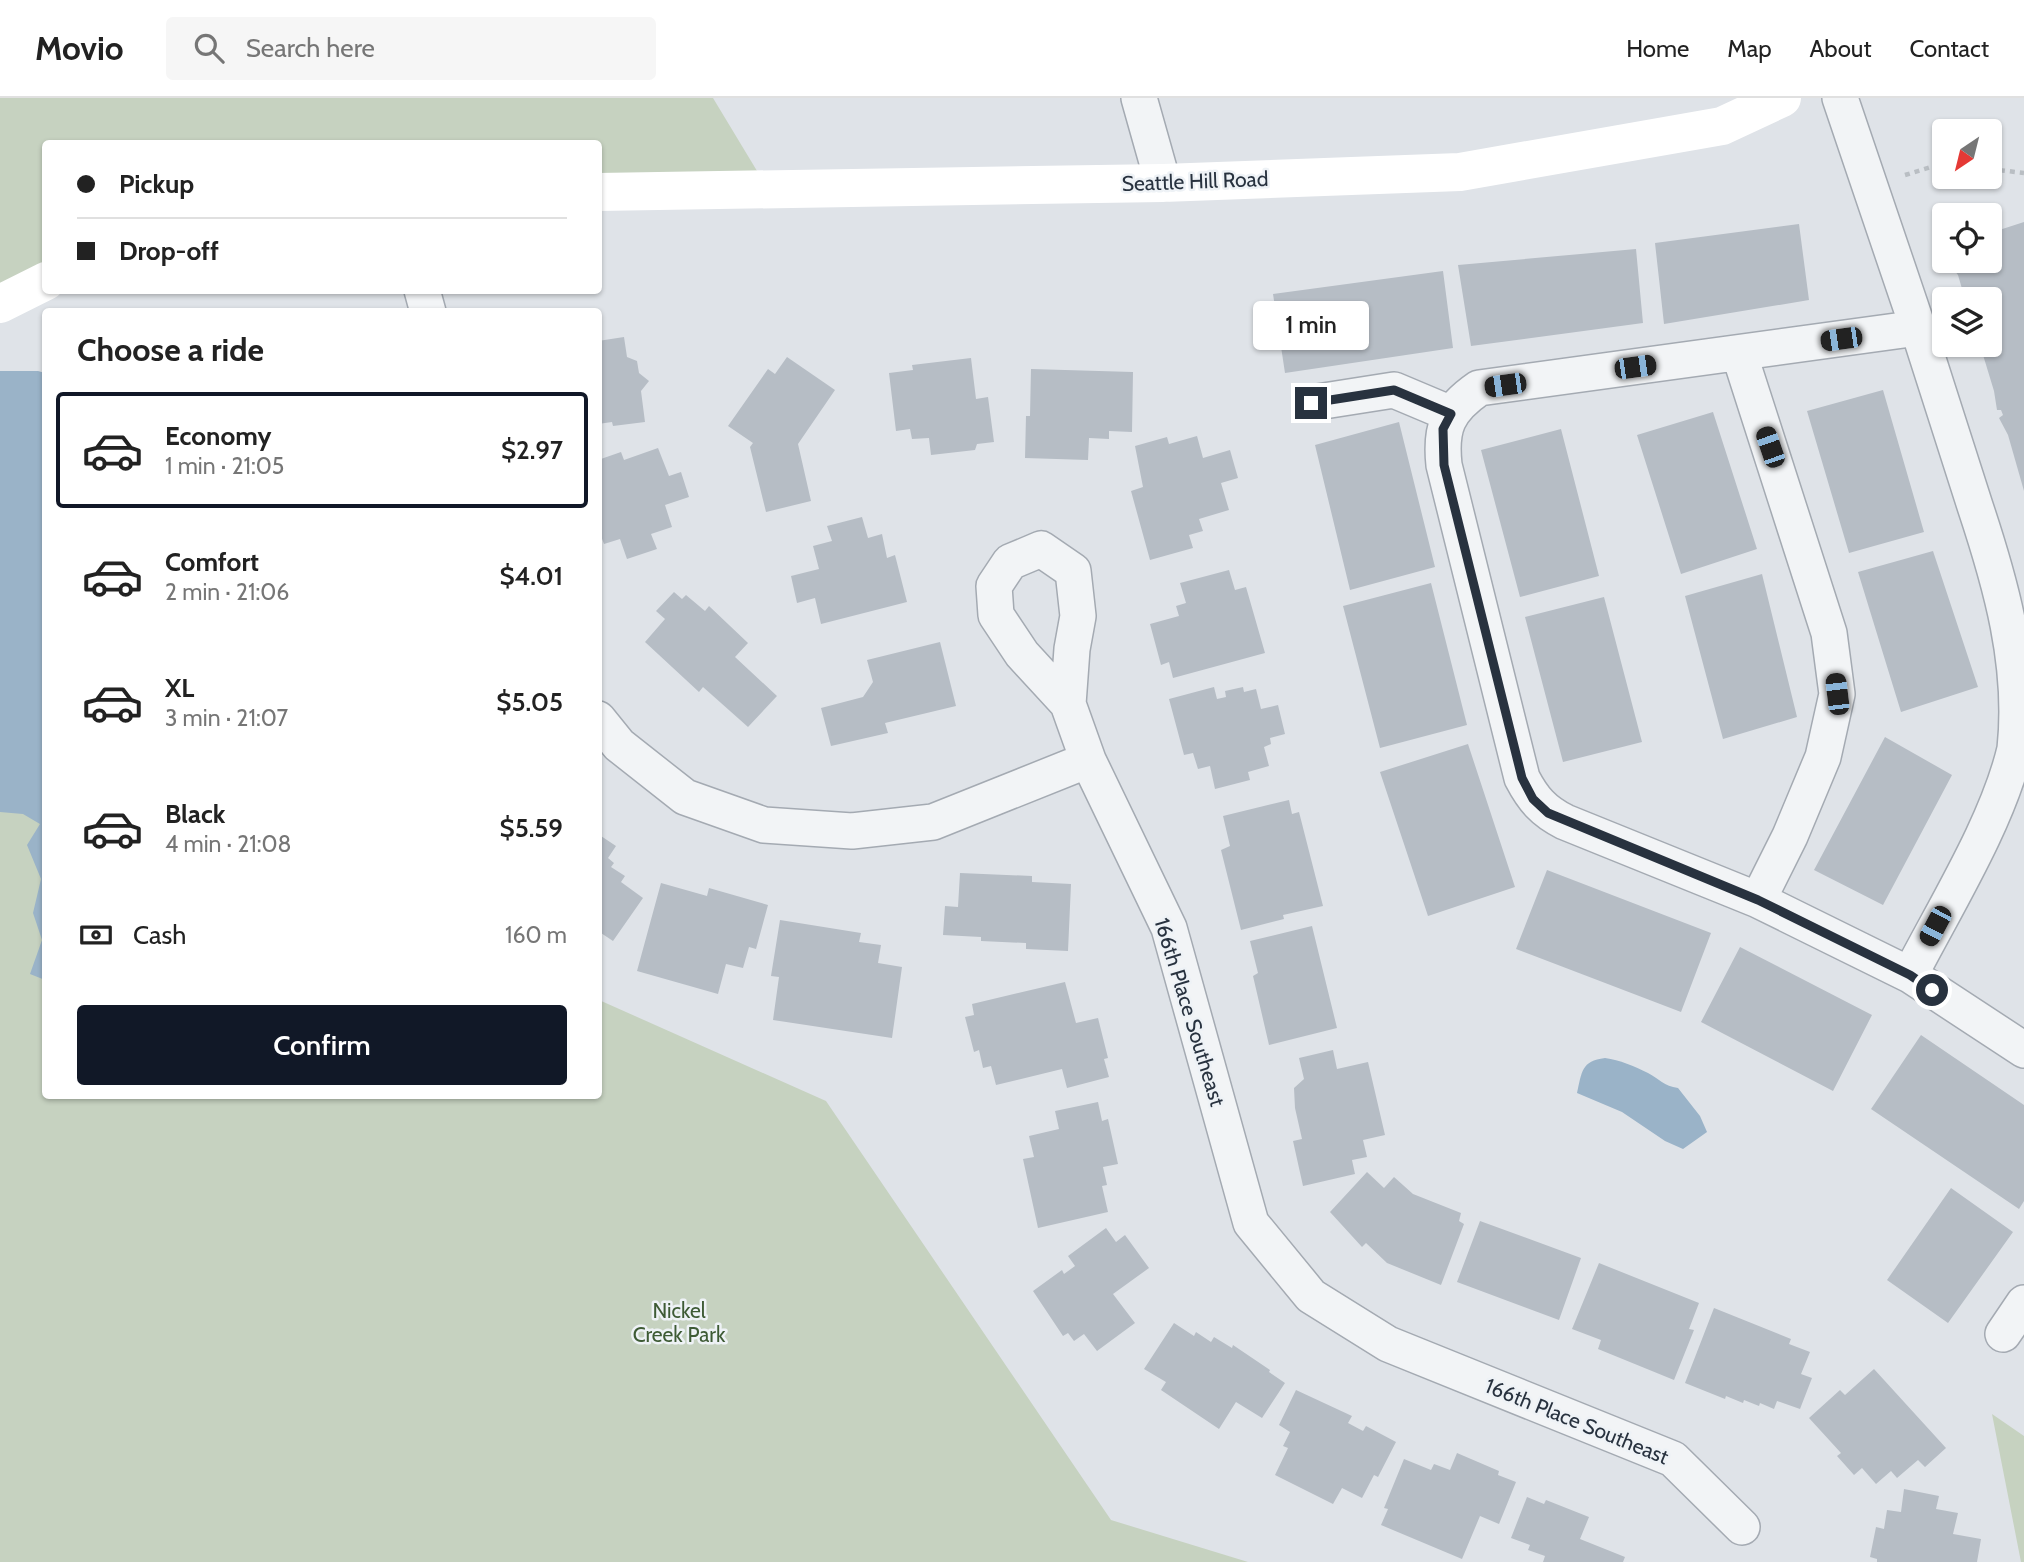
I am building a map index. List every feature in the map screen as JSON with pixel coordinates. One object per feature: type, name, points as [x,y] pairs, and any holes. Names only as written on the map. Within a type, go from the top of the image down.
[{"type":"street","points":[[1139,98],[1163,183]]},
{"type":"street","name":"Seattle Hill Road","points":[[602,192],[1163,183],[1460,172],[1723,126],[1782,98]]},
{"type":"street","points":[[1840,98],[2015,629],[2021,701],[2016,748],[2002,792],[1910,975]]},
{"type":"street","points":[[0,304],[42,283]]},
{"type":"street","points":[[1918,328],[1479,388],[1466,397],[1451,414],[1443,429],[1444,465],[1522,778],[1533,799],[1548,813],[1564,822],[1758,900],[1910,975],[2024,1050]]},
{"type":"street","points":[[1739,353],[1829,633],[1837,694],[1823,757],[1790,836],[1758,900]]},
{"type":"street","points":[[1311,403],[1394,390],[1451,414]]},
{"type":"street","name":"166th Place Southeast","points":[[1068,704],[1088,760],[1169,928],[1251,1223],[1311,1296],[1388,1344],[1673,1459],[1742,1527]]},
{"type":"street","points":[[602,724],[619,745],[685,797],[764,825],[852,831],[933,822],[1088,760]]},
{"type":"street","points":[[2003,1334],[2024,1303]]},
{"type":"path","points":[[1905,176],[1932,166]]},
{"type":"path","points":[[2002,170],[2024,173]]},
{"type":"green space","points":[[0,98],[713,98],[768,189],[602,192],[602,140],[42,140],[42,283],[0,304]]},
{"type":"green space","name":"Nickel Creek Park","points":[[0,562],[42,603],[42,1099],[602,1099],[602,1001],[826,1101],[1111,1520],[1248,1562],[0,1562]]},
{"type":"green space","points":[[1992,1414],[2024,1436],[2024,1562],[2021,1562]]},
{"type":"water","points":[[0,371],[38,371],[42,372],[42,940],[33,913],[41,879],[27,845],[40,824],[23,814],[0,812]]},
{"type":"water","points":[[42,940],[42,979],[30,974]]},
{"type":"water","points":[[1605,1058],[1632,1066],[1678,1088],[1700,1116],[1707,1132],[1683,1149],[1665,1141],[1622,1112],[1577,1093],[1587,1065]]},
{"type":"building","points":[[2024,222],[2024,491],[2008,435],[1999,418],[2003,415],[2001,410],[1997,410],[1984,357],[2002,357],[2002,287],[1962,287],[1956,273],[2002,273],[2002,229]]},
{"type":"building","points":[[1799,224],[1809,300],[1664,324],[1655,243]]},
{"type":"building","points":[[1636,249],[1643,323],[1471,346],[1458,265]]},
{"type":"building","points":[[1443,271],[1453,348],[1285,373],[1273,294]]},
{"type":"building","points":[[624,337],[627,357],[637,361],[639,373],[649,381],[641,391],[645,422],[613,426],[612,422],[602,423],[602,340]]},
{"type":"building","points":[[787,357],[835,390],[798,444],[811,501],[766,512],[750,447],[753,443],[728,426],[768,369],[775,374]]},
{"type":"building","points":[[971,358],[976,399],[988,397],[994,442],[977,444],[975,450],[931,455],[929,438],[912,439],[910,429],[896,431],[889,373],[913,370],[912,365]]},
{"type":"building","points":[[1031,369],[1133,372],[1132,432],[1109,431],[1109,439],[1089,438],[1088,460],[1025,458],[1026,416],[1030,416]]},
{"type":"building","points":[[1883,390],[1924,532],[1849,553],[1807,411]]},
{"type":"building","points":[[1713,412],[1757,549],[1681,574],[1637,435]]},
{"type":"building","points":[[1399,422],[1435,567],[1350,590],[1315,445]]},
{"type":"building","points":[[1561,429],[1599,576],[1520,597],[1481,450]]},
{"type":"building","points":[[1197,436],[1203,458],[1230,450],[1238,478],[1221,483],[1229,510],[1199,519],[1203,531],[1189,535],[1193,548],[1150,560],[1131,491],[1143,487],[1135,446],[1167,437],[1169,444]]},
{"type":"building","points":[[658,448],[669,476],[681,472],[689,497],[665,505],[672,527],[651,534],[657,549],[627,559],[620,539],[604,544],[602,539],[602,459],[621,452],[624,460]]},
{"type":"building","points":[[862,517],[868,538],[882,534],[887,558],[895,555],[907,602],[821,624],[815,598],[797,603],[791,576],[819,569],[813,546],[832,541],[827,526]]},
{"type":"building","points":[[1933,551],[1978,687],[1901,712],[1858,572]]},
{"type":"building","points":[[1229,570],[1235,590],[1246,587],[1265,653],[1173,678],[1169,662],[1161,665],[1150,624],[1179,616],[1176,606],[1186,603],[1180,583]]},
{"type":"building","points":[[1762,574],[1797,717],[1723,739],[1685,596]]},
{"type":"building","points":[[1431,583],[1467,725],[1380,748],[1343,606]]},
{"type":"building","points":[[674,592],[682,599],[686,595],[705,611],[709,606],[748,643],[735,657],[777,696],[748,727],[703,687],[699,692],[645,642],[665,619],[656,611]]},
{"type":"building","points":[[1604,597],[1642,742],[1563,762],[1525,617]]},
{"type":"building","points":[[940,642],[956,706],[885,723],[888,733],[831,746],[821,708],[863,697],[873,682],[867,660]]},
{"type":"building","points":[[1214,687],[1217,699],[1226,697],[1225,691],[1243,687],[1244,692],[1256,689],[1261,709],[1278,705],[1285,734],[1270,738],[1271,744],[1264,747],[1269,766],[1248,772],[1250,780],[1215,789],[1210,766],[1198,769],[1193,753],[1184,755],[1169,699]]},
{"type":"building","points":[[1885,737],[1952,775],[1883,905],[1814,870]]},
{"type":"building","points":[[1468,744],[1515,887],[1428,916],[1380,772]]},
{"type":"building","points":[[1289,800],[1292,814],[1299,812],[1323,906],[1283,915],[1284,919],[1241,930],[1221,850],[1230,846],[1223,816]]},
{"type":"building","points":[[602,837],[616,846],[608,858],[614,863],[611,867],[625,876],[621,882],[643,898],[613,941],[602,934]]},
{"type":"building","points":[[1547,870],[1711,933],[1681,1012],[1516,949]]},
{"type":"building","points":[[960,873],[1032,876],[1032,882],[1071,884],[1068,951],[1026,949],[1026,943],[981,941],[981,937],[943,935],[945,906],[958,907]]},
{"type":"building","points":[[661,883],[707,896],[709,888],[768,905],[756,949],[749,947],[743,968],[726,964],[718,994],[637,971]]},
{"type":"building","points":[[780,920],[861,933],[859,942],[881,945],[878,963],[902,967],[892,1038],[773,1020],[779,977],[771,976]]},
{"type":"building","points":[[1312,926],[1337,1028],[1269,1045],[1253,976],[1258,973],[1250,941]]},
{"type":"building","points":[[1740,947],[1872,1015],[1833,1091],[1701,1022]]},
{"type":"building","points":[[1065,982],[1076,1023],[1098,1018],[1108,1058],[1104,1059],[1109,1077],[1067,1088],[1062,1069],[996,1085],[991,1066],[983,1068],[979,1050],[974,1052],[965,1017],[974,1015],[972,1004]]},
{"type":"building","points":[[1921,1035],[2024,1105],[2024,1201],[2019,1209],[1871,1109]]},
{"type":"building","points":[[1333,1050],[1337,1069],[1368,1062],[1385,1135],[1363,1140],[1367,1157],[1352,1160],[1355,1174],[1303,1186],[1293,1141],[1302,1139],[1295,1108],[1294,1088],[1304,1079],[1299,1058]]},
{"type":"building","points":[[1098,1102],[1102,1121],[1108,1119],[1118,1164],[1103,1167],[1107,1185],[1102,1186],[1108,1212],[1038,1228],[1023,1159],[1034,1157],[1029,1136],[1059,1129],[1055,1111]]},
{"type":"building","points":[[1367,1172],[1384,1188],[1394,1177],[1413,1194],[1461,1213],[1459,1221],[1464,1224],[1441,1285],[1387,1263],[1366,1243],[1362,1247],[1330,1212]]},
{"type":"building","points":[[1951,1188],[2013,1232],[1948,1323],[1887,1280]]},
{"type":"building","points":[[1480,1221],[1581,1258],[1559,1320],[1457,1282]]},
{"type":"building","points":[[1106,1228],[1116,1242],[1125,1235],[1149,1268],[1113,1294],[1135,1323],[1097,1351],[1084,1334],[1074,1341],[1068,1333],[1063,1336],[1033,1291],[1062,1270],[1064,1274],[1075,1266],[1068,1256]]},
{"type":"building","points":[[1599,1263],[1699,1303],[1689,1329],[1694,1330],[1674,1380],[1598,1349],[1601,1340],[1572,1329]]},
{"type":"building","points":[[1714,1308],[1791,1339],[1789,1344],[1810,1352],[1801,1374],[1812,1378],[1800,1409],[1777,1401],[1774,1409],[1760,1403],[1759,1406],[1744,1400],[1743,1403],[1726,1396],[1725,1399],[1685,1383]]},
{"type":"building","points":[[1174,1323],[1194,1336],[1196,1332],[1211,1342],[1214,1337],[1232,1348],[1233,1345],[1285,1383],[1262,1418],[1236,1402],[1219,1429],[1161,1390],[1166,1382],[1144,1369]]},
{"type":"building","points":[[1874,1369],[1946,1448],[1925,1467],[1918,1460],[1897,1478],[1891,1471],[1876,1484],[1862,1468],[1854,1475],[1837,1456],[1841,1453],[1809,1418],[1840,1390],[1845,1395]]},
{"type":"building","points":[[1296,1390],[1352,1416],[1348,1423],[1363,1431],[1366,1426],[1396,1442],[1378,1477],[1374,1475],[1362,1498],[1342,1488],[1333,1504],[1275,1475],[1288,1448],[1283,1446],[1290,1432],[1279,1425]]},
{"type":"building","points":[[1457,1453],[1499,1471],[1498,1475],[1516,1482],[1499,1524],[1480,1516],[1462,1559],[1381,1525],[1388,1509],[1384,1508],[1404,1459],[1431,1470],[1434,1464],[1450,1470]]},
{"type":"building","points":[[1904,1489],[1939,1496],[1936,1509],[1958,1513],[1953,1534],[1981,1539],[1977,1562],[1877,1562],[1877,1559],[1870,1557],[1876,1527],[1884,1529],[1887,1510],[1901,1512]]},
{"type":"building","points":[[1527,1497],[1544,1504],[1546,1500],[1589,1517],[1580,1539],[1625,1557],[1623,1562],[1543,1562],[1545,1556],[1528,1550],[1530,1545],[1511,1538]]},
{"type":"route","points":[[1311,403],[1394,390],[1451,414],[1443,429],[1444,465],[1522,778],[1533,799],[1548,813],[1564,822],[1758,900],[1910,975],[1932,990]]}]
